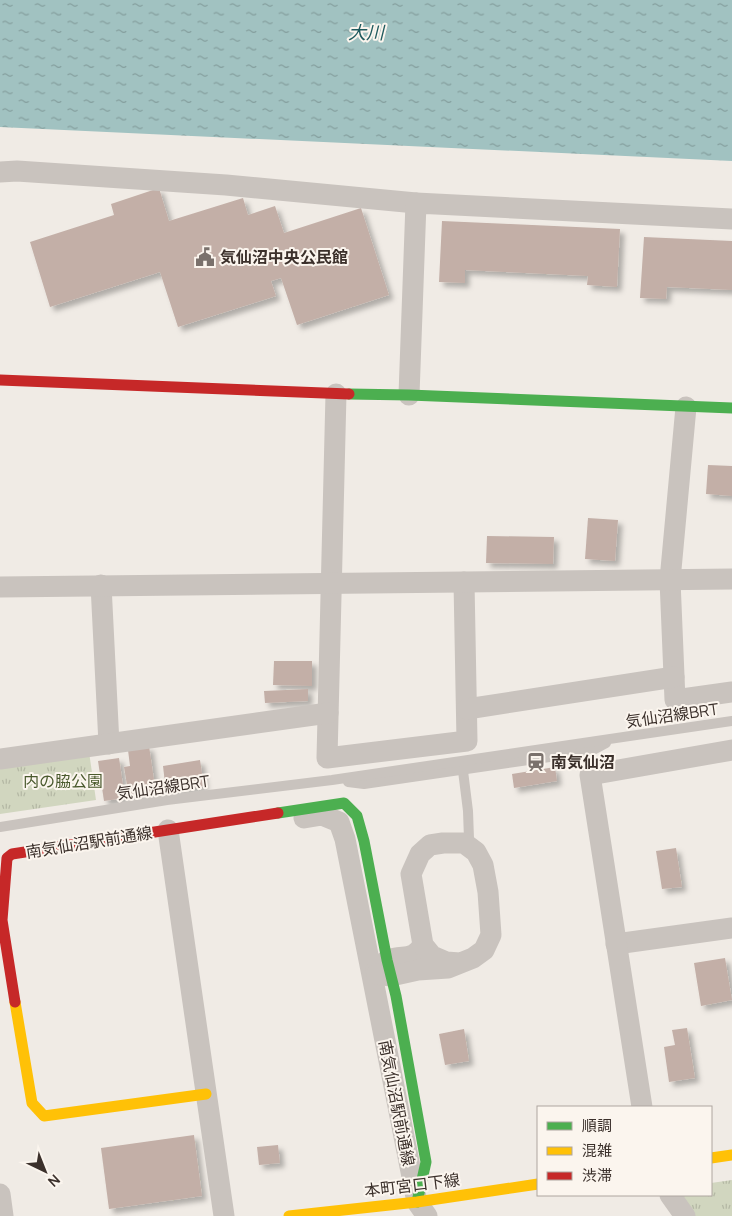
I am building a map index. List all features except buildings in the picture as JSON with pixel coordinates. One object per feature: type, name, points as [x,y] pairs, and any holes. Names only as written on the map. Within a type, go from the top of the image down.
[{"type":"street","points":[[0,172],[17,171],[226,185],[416,203],[732,219]]},
{"type":"street","points":[[409,396],[416,203]]},
{"type":"street","points":[[0,380],[732,408]]},
{"type":"street","points":[[336,394],[327,758],[467,741],[464,582]]},
{"type":"street","points":[[686,407],[670,580],[675,700],[732,692]]},
{"type":"street","points":[[0,587],[331,582],[732,580]]},
{"type":"street","points":[[101,586],[109,744]]},
{"type":"street","points":[[467,708],[674,677]]},
{"type":"street","points":[[0,758],[328,713]]},
{"type":"street","points":[[642,1106],[590,775],[732,750]]},
{"type":"street","name":"南気仙沼駅前通線","points":[[206,1089],[56,1106],[43,1102],[13,923],[15,867],[32,858],[168,834],[322,815],[339,822],[383,970],[422,1209]]},
{"type":"street","points":[[168,834],[224,1216]]},
{"type":"street","points":[[383,970],[448,968],[473,958],[484,950],[491,935],[484,865],[476,852],[464,843],[430,845],[420,854],[412,874],[423,945],[432,956],[446,962],[460,963]]},
{"type":"street","points":[[616,944],[732,928]]},
{"type":"street","points":[[383,970],[418,952],[423,945]]},
{"type":"street","points":[[712,1158],[732,1155]]},
{"type":"street","name":"本町宮口下線","points":[[289,1216],[422,1209],[537,1184]]},
{"type":"street","points":[[0,1194],[3,1216]]},
{"type":"street","points":[[671,1196],[686,1216]]},
{"type":"lane","name":"気仙沼線BRT","points":[[0,827],[167,800],[332,780],[364,784],[462,765],[591,751],[617,738],[732,721]]},
{"type":"lane","points":[[462,765],[470,827],[469,839],[476,852]]},
{"type":"lane","points":[[453,843],[463,837],[470,827]]},
{"type":"green space","name":"内の脇公園","points":[[89,752],[96,800],[0,814],[0,766]]},
{"type":"green space","points":[[732,1180],[732,1216],[692,1216],[678,1196],[712,1196],[712,1183]]},
{"type":"water","name":"大川","points":[[0,0],[732,0],[732,161],[0,127]]},
{"type":"traffic: fast","points":[[349,394],[732,408]]},
{"type":"traffic: fast","points":[[278,813],[344,803],[357,816],[364,841],[387,960],[396,996],[426,1162],[417,1202]]},
{"type":"traffic: slow","points":[[15,1002],[32,1103],[44,1116],[206,1094]]},
{"type":"traffic: slow","points":[[712,1158],[732,1155]]},
{"type":"traffic: slow","points":[[289,1216],[417,1202],[537,1184]]},
{"type":"traffic: jam","points":[[0,380],[349,394]]},
{"type":"traffic: jam","points":[[15,1002],[2,920],[7,858],[12,854],[278,813]]},
{"type":"place","name":"気仙沼中央公民館","points":[[205,257]]},
{"type":"place","name":"南気仙沼","points":[[536,762]]}]
